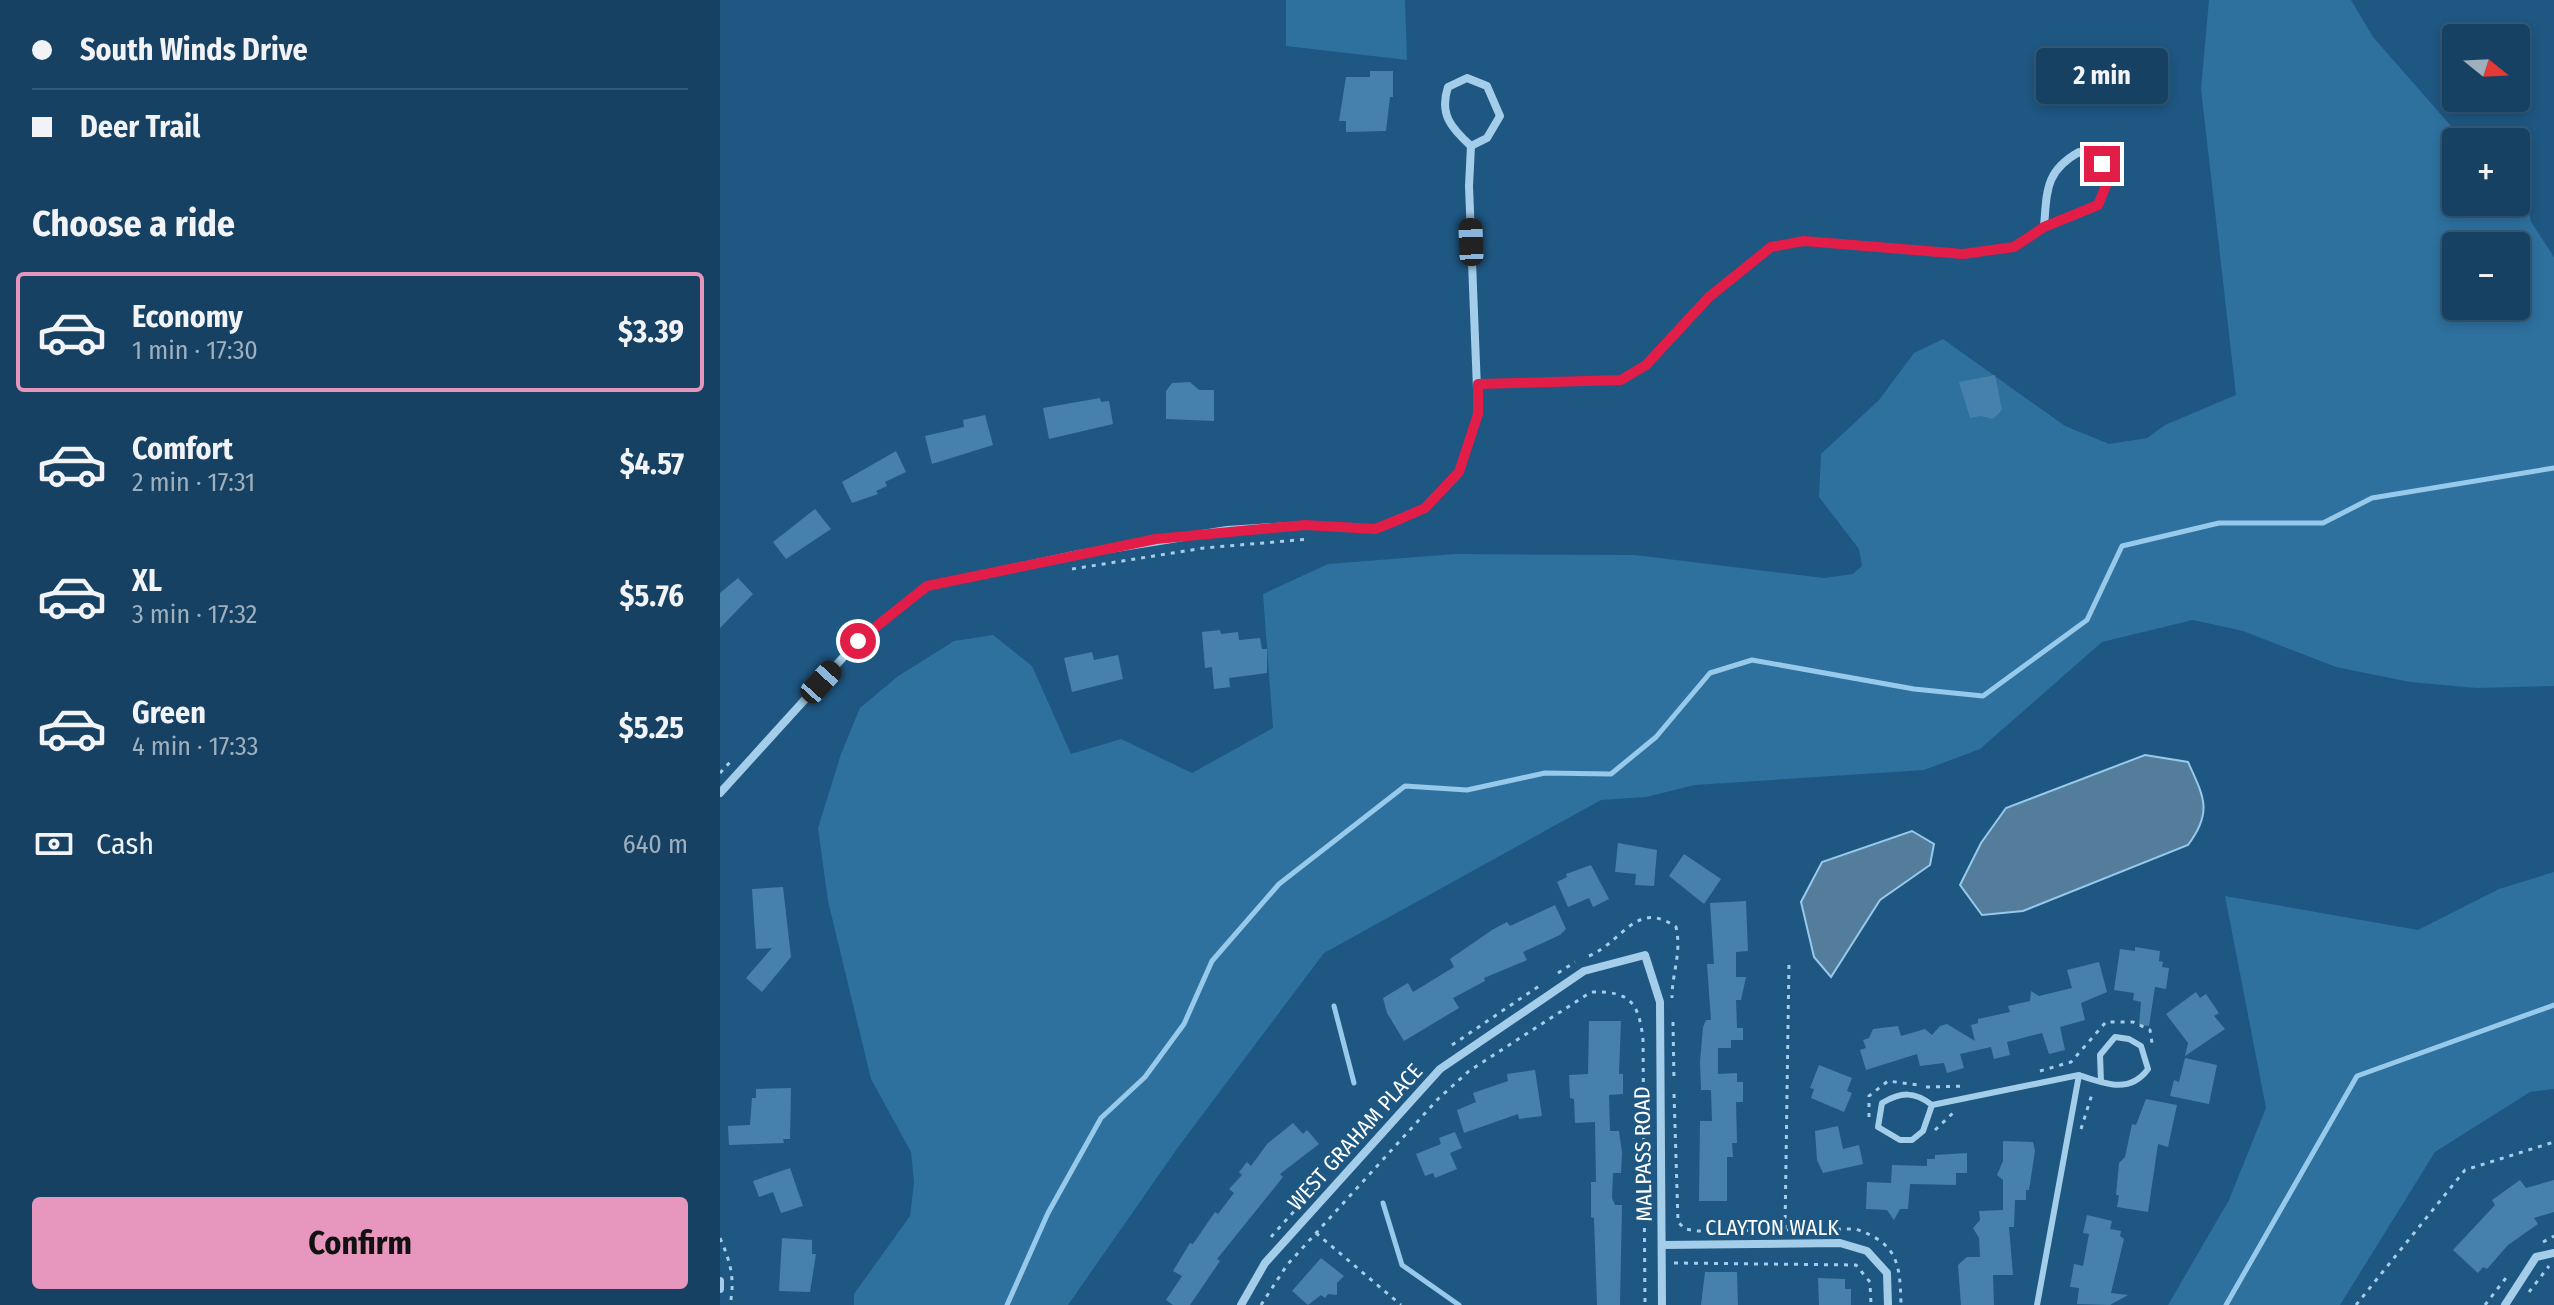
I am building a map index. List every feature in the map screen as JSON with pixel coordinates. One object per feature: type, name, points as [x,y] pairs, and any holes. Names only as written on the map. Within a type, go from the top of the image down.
[{"type":"street","points":[[1467,78],[1487,86],[1500,116],[1487,138],[1471,146],[1450,127],[1442,104],[1448,87],[1467,78]]},
{"type":"street","points":[[720,793],[858,641],[927,586],[1079,554],[1212,532],[1305,525],[1375,529],[1425,508],[1459,472],[1478,414],[1469,186],[1471,146]]},
{"type":"street","points":[[1478,384],[1621,380],[1646,365],[1709,297],[1771,247],[1804,241],[1963,254],[2014,247],[2044,227],[2098,205],[2107,183],[2102,164],[2079,152],[2059,163],[2047,189],[2044,227]]},
{"type":"street","name":"WEST GRAHAM PLACE","points":[[1241,1305],[1265,1263],[1440,1069],[1584,971],[1645,955],[1660,1002]]},
{"type":"street","name":"MALPASS ROAD","points":[[1660,1002],[1662,1305]]},
{"type":"street","name":"CLAYTON WALK","points":[[1662,1245],[1840,1243],[1867,1251],[1887,1273],[1888,1305]]},
{"type":"street","points":[[2505,1305],[2536,1257],[2554,1253]]},
{"type":"street","points":[[720,1281],[720,1289]]},
{"type":"lane","points":[[1932,1105],[1923,1131],[1912,1140],[1900,1140],[1878,1127],[1882,1103],[1899,1093],[1920,1096],[1932,1105],[2079,1075],[2101,1082],[2124,1086],[2138,1083],[2148,1069],[2141,1046],[2129,1039],[2115,1037],[2100,1055],[2101,1082]]},
{"type":"lane","points":[[2037,1305],[2079,1075]]},
{"type":"path","points":[[1071,569],[1204,548],[1310,539]]},
{"type":"path","points":[[1442,1052],[1570,964],[1599,952],[1643,917],[1662,917],[1676,927],[1681,948],[1672,979],[1672,1002]]},
{"type":"path","points":[[1785,1229],[1789,960]]},
{"type":"path","points":[[1261,1305],[1287,1265],[1438,1099],[1469,1071],[1591,992],[1614,991],[1630,999],[1640,1016],[1643,1040],[1645,1305]]},
{"type":"path","points":[[1673,1018],[1678,1222],[1685,1229],[1698,1231],[1856,1229],[1874,1236],[1893,1254],[1900,1273],[1901,1305]]},
{"type":"path","points":[[2071,1062],[2106,1022],[2133,1022],[2150,1030],[2155,1055]]},
{"type":"path","points":[[2090,1093],[2096,1089]]},
{"type":"path","points":[[2356,1305],[2465,1170],[2554,1142]]},
{"type":"path","points":[[1270,1238],[1319,1184]]},
{"type":"path","points":[[1316,1233],[1401,1305]]},
{"type":"path","points":[[720,1238],[732,1265],[734,1283],[730,1305]]},
{"type":"path","points":[[2527,1294],[2554,1260]]},
{"type":"path","points":[[1674,1263],[1856,1265],[1870,1282],[1871,1305]]},
{"type":"shaded area","points":[[1286,0],[1405,0],[1407,60],[1286,46]]},
{"type":"shaded area","points":[[2209,0],[2351,0],[2373,37],[2453,128],[2442,128],[2442,216],[2530,216],[2554,257],[2554,686],[2477,688],[2410,682],[2336,667],[2243,631],[2193,620],[2102,642],[1980,749],[1924,770],[1695,785],[1646,797],[1601,800],[1324,953],[1179,1146],[1068,1305],[854,1305],[854,1294],[910,1216],[914,1182],[911,1152],[871,1079],[828,901],[818,828],[841,754],[860,708],[897,677],[954,641],[993,635],[1032,666],[1071,754],[1121,739],[1192,773],[1273,728],[1263,594],[1328,564],[1455,554],[1635,555],[1824,578],[1853,574],[1862,566],[1859,549],[1819,497],[1821,454],[1879,400],[1914,353],[1943,339],[2065,426],[2109,444],[2147,438],[2165,425],[2236,395],[2201,89]]},
{"type":"shaded area","points":[[2145,755],[2188,762],[2202,795],[2203,813],[2201,823],[2188,845],[2023,911],[1982,915],[1960,885],[1981,843],[2006,808]]},
{"type":"shaded area","points":[[1912,831],[1934,844],[1930,865],[1880,900],[1831,977],[1814,957],[1801,902],[1822,862]]},
{"type":"shaded area","points":[[2554,872],[2554,1089],[2530,1092],[2435,1152],[2340,1305],[2168,1305],[2229,1200],[2266,1108],[2225,896],[2418,930],[2499,889]]},
{"type":"building","points":[[1370,71],[1393,71],[1393,97],[1390,97],[1386,131],[1346,132],[1346,121],[1339,121],[1346,77],[1370,77]]},
{"type":"building","points":[[1995,375],[2002,410],[1993,419],[1981,416],[1970,418],[1959,382]]},
{"type":"building","points":[[1190,382],[1199,390],[1214,390],[1214,421],[1166,419],[1166,391],[1172,383]]},
{"type":"building","points":[[1100,398],[1101,402],[1109,401],[1113,424],[1049,439],[1043,408]]},
{"type":"building","points":[[985,415],[993,445],[932,464],[925,436],[964,427],[963,420]]},
{"type":"building","points":[[896,451],[906,472],[885,482],[887,486],[876,491],[878,494],[852,503],[842,482]]},
{"type":"building","points":[[815,509],[831,529],[786,559],[773,542]]},
{"type":"building","points":[[738,578],[753,594],[720,628],[720,593]]},
{"type":"building","points":[[1220,630],[1221,634],[1238,632],[1239,640],[1260,638],[1262,649],[1267,649],[1267,673],[1229,678],[1230,687],[1214,689],[1212,667],[1205,668],[1202,632]]},
{"type":"building","points":[[1092,652],[1094,660],[1118,655],[1123,679],[1072,692],[1064,658]]},
{"type":"building","points":[[1618,843],[1657,850],[1654,886],[1635,885],[1636,874],[1615,872]]},
{"type":"building","points":[[1684,854],[1721,879],[1704,904],[1669,876]]},
{"type":"building","points":[[1591,865],[1609,899],[1593,907],[1589,898],[1568,907],[1557,882],[1567,877],[1566,874]]},
{"type":"building","points":[[783,887],[791,957],[762,992],[746,978],[772,948],[756,949],[752,889]]},
{"type":"building","points":[[1746,901],[1748,951],[1736,952],[1736,977],[1746,977],[1741,1000],[1736,1000],[1737,1028],[1743,1028],[1743,1040],[1731,1040],[1731,1048],[1718,1048],[1718,1074],[1737,1073],[1737,1082],[1743,1082],[1743,1102],[1736,1102],[1737,1143],[1732,1143],[1733,1157],[1727,1157],[1727,1201],[1699,1201],[1700,1121],[1712,1121],[1711,1090],[1701,1090],[1700,1062],[1703,1027],[1706,1020],[1711,1020],[1707,964],[1714,964],[1710,903]]},
{"type":"building","points":[[1555,905],[1566,929],[1560,935],[1523,952],[1527,960],[1484,978],[1485,981],[1453,998],[1459,1008],[1404,1041],[1387,1013],[1383,998],[1408,983],[1413,992],[1454,967],[1450,959],[1492,930],[1507,922],[1510,926]]},
{"type":"building","points":[[2135,947],[2160,951],[2162,967],[2169,968],[2166,989],[2155,987],[2149,1026],[2139,1025],[2141,1002],[2133,1000],[2134,993],[2114,990],[2120,949],[2135,951]]},
{"type":"building","points":[[2099,962],[2107,992],[2081,1003],[2085,1020],[2060,1027],[2065,1050],[2049,1054],[2042,1033],[2007,1042],[2010,1055],[1994,1059],[1991,1047],[1960,1054],[1964,1068],[1947,1073],[1944,1063],[1920,1066],[1917,1054],[1866,1070],[1860,1050],[1866,1048],[1863,1040],[1869,1038],[1873,1029],[1898,1026],[1901,1036],[1925,1029],[1932,1035],[1940,1026],[1947,1024],[1975,1041],[1971,1025],[1978,1023],[1978,1019],[2010,1012],[2008,1006],[2030,1001],[2031,991],[2039,996],[2072,988],[2067,970]]},
{"type":"building","points":[[2196,992],[2200,998],[2206,994],[2219,1013],[2214,1016],[2225,1029],[2185,1056],[2188,1043],[2166,1014]]},
{"type":"building","points":[[1589,1021],[1621,1021],[1619,1074],[1623,1074],[1623,1094],[1609,1095],[1610,1131],[1619,1131],[1622,1153],[1621,1173],[1613,1173],[1612,1198],[1615,1205],[1622,1205],[1620,1305],[1597,1305],[1594,1218],[1591,1217],[1591,1182],[1596,1182],[1595,1122],[1575,1123],[1574,1099],[1570,1098],[1569,1075],[1588,1074]]},
{"type":"building","points":[[2185,1058],[2217,1065],[2209,1104],[2170,1096],[2174,1080],[2179,1082]]},
{"type":"building","points":[[1819,1065],[1852,1078],[1847,1091],[1852,1093],[1844,1112],[1811,1098],[1814,1089],[1810,1088]]},
{"type":"building","points":[[1535,1070],[1542,1116],[1519,1119],[1518,1114],[1464,1133],[1457,1110],[1476,1102],[1473,1093],[1508,1081],[1507,1074]]},
{"type":"building","points":[[791,1088],[790,1139],[783,1139],[784,1143],[729,1145],[728,1126],[750,1125],[752,1098],[756,1098],[756,1089]]},
{"type":"building","points":[[2146,1099],[2177,1105],[2168,1147],[2158,1144],[2148,1212],[2117,1207],[2119,1195],[2116,1195],[2119,1163],[2125,1157],[2132,1124],[2136,1125]]},
{"type":"building","points":[[1293,1123],[1303,1134],[1307,1130],[1319,1144],[1280,1174],[1283,1177],[1217,1259],[1220,1261],[1190,1305],[1173,1305],[1166,1300],[1182,1276],[1173,1271],[1190,1243],[1193,1244],[1215,1212],[1218,1214],[1234,1193],[1229,1189],[1242,1175],[1239,1172],[1247,1162],[1251,1166],[1267,1144]]},
{"type":"building","points":[[1838,1126],[1843,1149],[1859,1145],[1863,1164],[1823,1173],[1817,1160],[1815,1131]]},
{"type":"building","points":[[1455,1132],[1462,1148],[1450,1153],[1457,1169],[1435,1178],[1433,1173],[1425,1176],[1416,1154],[1441,1144],[1439,1138]]},
{"type":"building","points":[[2003,1141],[2033,1142],[2035,1151],[2026,1200],[2015,1200],[2014,1227],[2009,1227],[2013,1275],[1993,1275],[1994,1305],[1961,1305],[1958,1265],[1967,1257],[1980,1257],[1979,1238],[1973,1228],[1980,1220],[1979,1211],[2003,1210],[2003,1180],[1997,1175],[2003,1161]]},
{"type":"building","points":[[1967,1153],[1967,1173],[1956,1173],[1956,1185],[1910,1184],[1908,1209],[1900,1209],[1894,1220],[1887,1210],[1866,1209],[1867,1182],[1891,1183],[1892,1165],[1927,1166],[1927,1159],[1935,1159],[1935,1155]]},
{"type":"building","points":[[790,1168],[803,1206],[781,1213],[773,1192],[759,1197],[753,1181]]},
{"type":"building","points":[[2520,1180],[2526,1188],[2554,1180],[2554,1212],[2534,1218],[2538,1224],[2508,1245],[2487,1269],[2483,1267],[2478,1273],[2453,1250],[2495,1205],[2492,1200]]},
{"type":"building","points":[[2087,1215],[2112,1221],[2110,1229],[2121,1231],[2120,1236],[2124,1239],[2111,1293],[2128,1295],[2110,1305],[2077,1304],[2079,1288],[2070,1287],[2074,1264],[2083,1266],[2089,1234],[2083,1233]]},
{"type":"building","points":[[782,1238],[812,1240],[812,1254],[816,1254],[810,1292],[779,1291]]},
{"type":"building","points":[[1321,1258],[1344,1276],[1337,1283],[1337,1295],[1328,1294],[1325,1298],[1321,1295],[1308,1305],[1292,1291]]},
{"type":"building","points":[[1705,1272],[1737,1272],[1738,1305],[1701,1305]]},
{"type":"building","points":[[1818,1278],[1845,1279],[1845,1289],[1851,1289],[1851,1305],[1819,1305]]},
{"type":"waterway","points":[[1007,1305],[1048,1213],[1101,1118],[1145,1077],[1184,1024],[1212,961],[1279,884],[1405,786],[1467,790],[1545,773],[1611,774],[1656,737],[1710,673],[1752,660],[1914,689],[1983,696],[2087,620],[2122,546],[2219,523],[2323,523],[2372,498],[2554,468]]},
{"type":"waterway","points":[[2226,1305],[2357,1076],[2554,1005]]},
{"type":"waterway","points":[[1334,1006],[1354,1083]]},
{"type":"waterway","points":[[1383,1203],[1402,1265],[1459,1305]]},
{"type":"route","points":[[858,641],[927,586],[1156,539],[1305,525],[1375,529],[1425,508],[1459,472],[1478,414],[1478,384],[1566,384],[1621,380],[1646,365],[1709,297],[1771,247],[1804,241],[1963,254],[2014,247],[2044,227],[2074,212],[2098,205],[2107,183],[2102,164]]}]
